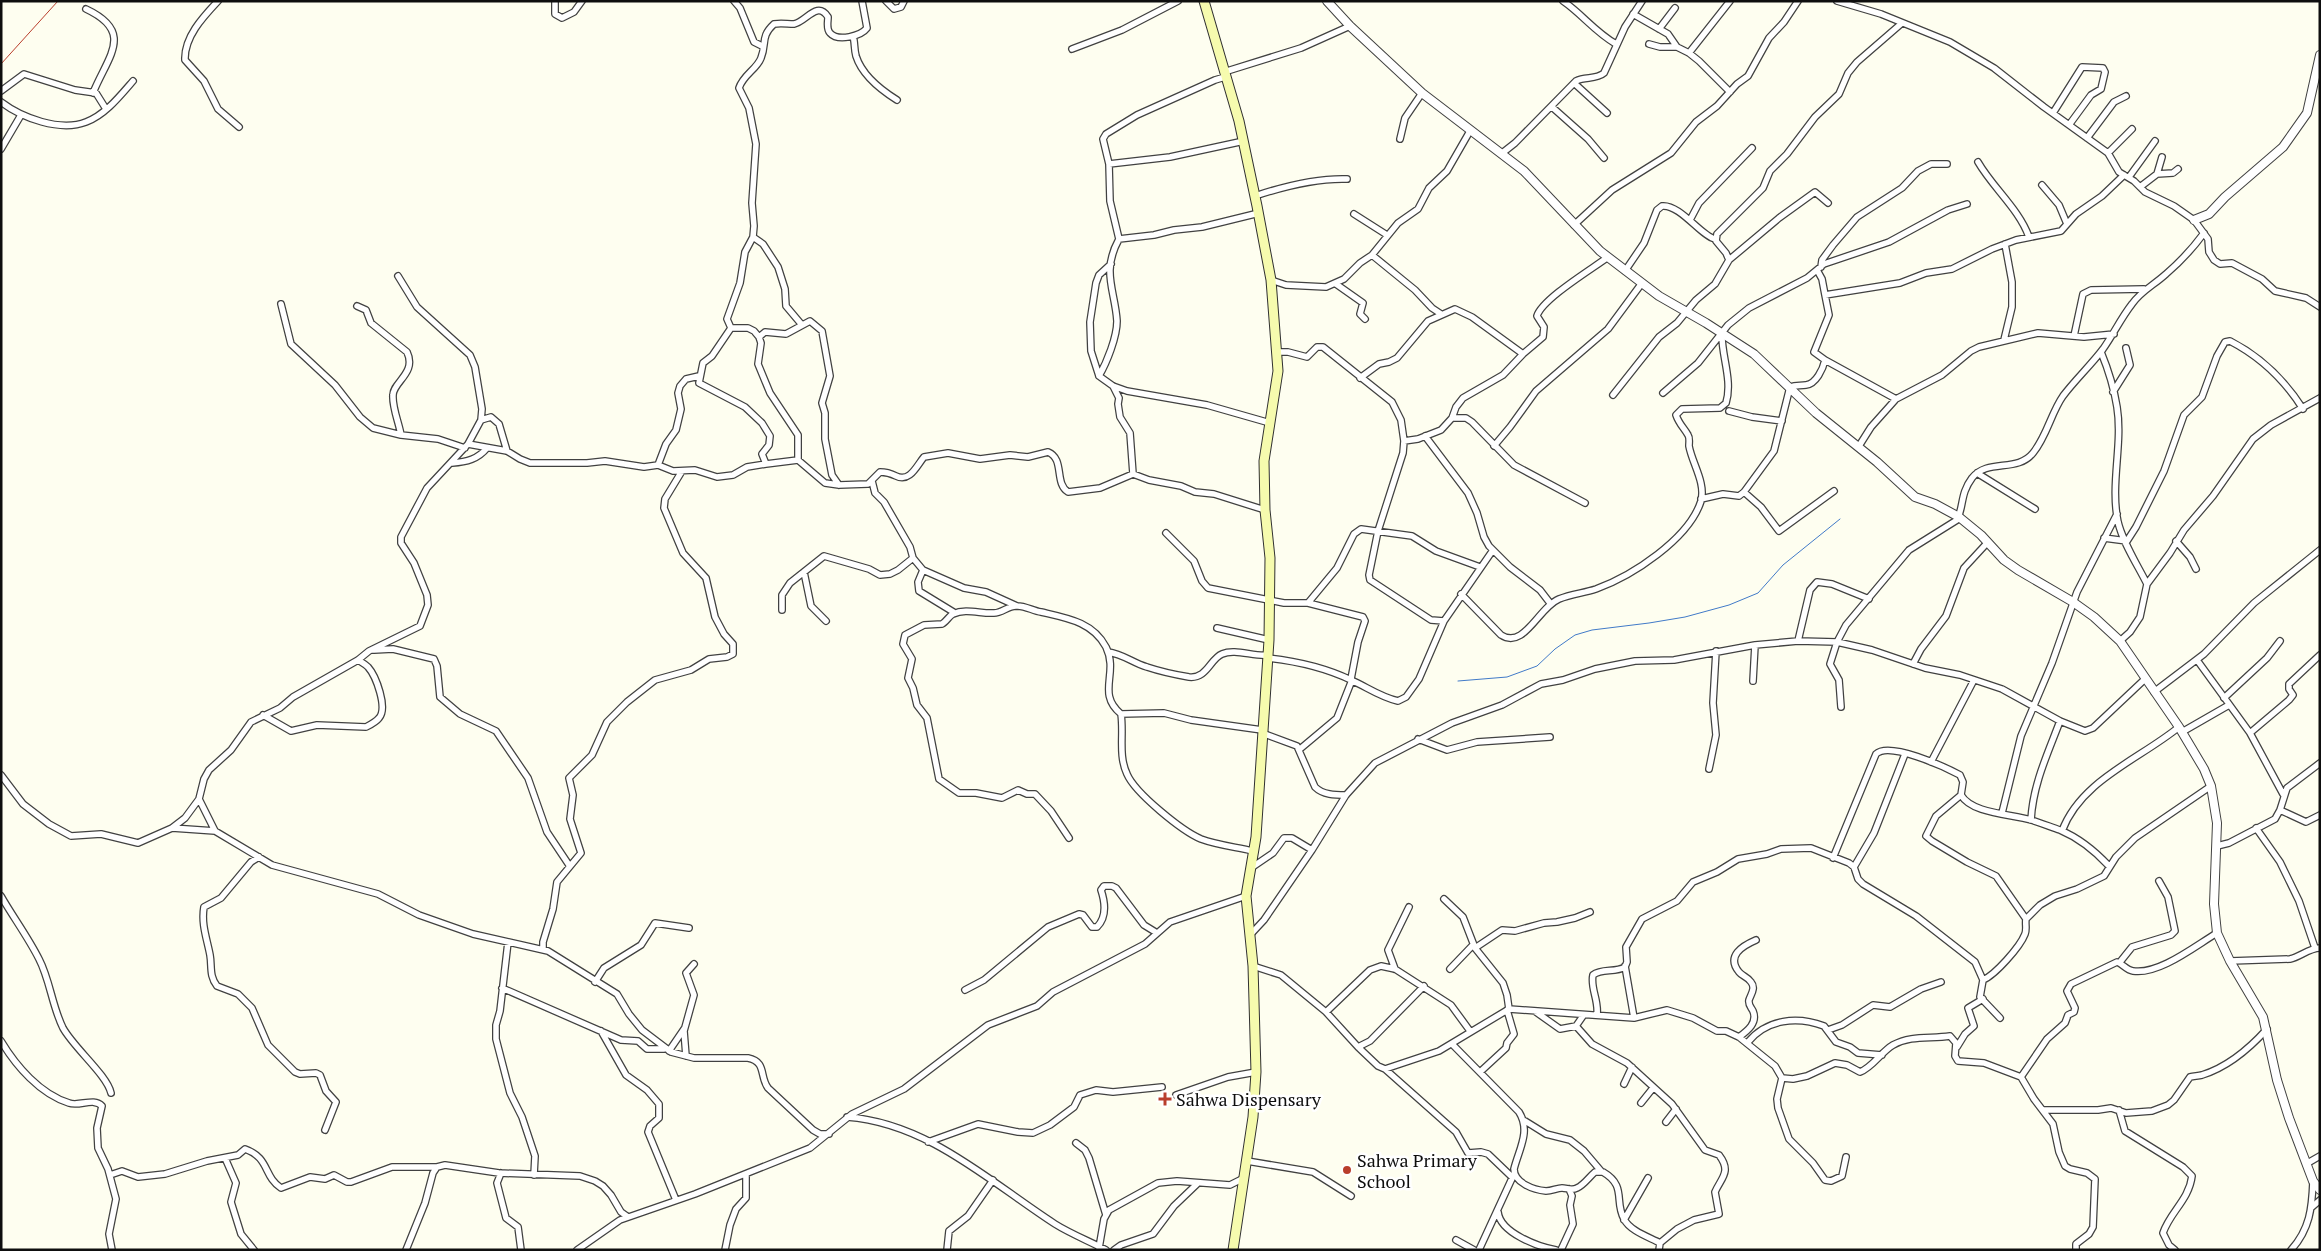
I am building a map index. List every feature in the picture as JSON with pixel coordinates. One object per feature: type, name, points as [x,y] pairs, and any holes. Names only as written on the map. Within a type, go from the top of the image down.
[{"type":"main road","points":[[1204,1],[1239,121],[1259,213],[1271,280],[1277,352],[1275,398],[1264,461],[1265,510],[1270,558],[1269,640],[1253,851],[1246,896],[1254,966],[1256,1072],[1247,1161],[1233,1250]]},
{"type":"street","points":[[218,1],[191,35],[187,44],[185,60],[204,81],[218,109],[239,127]]},
{"type":"street","points":[[555,1],[555,14],[562,18],[574,12],[582,1]]},
{"type":"street","points":[[734,1],[740,8],[754,42],[762,46]]},
{"type":"street","points":[[732,328],[726,319],[740,284],[745,252],[753,237],[754,226],[752,203],[756,144],[749,108],[739,88],[760,60],[764,36],[774,24],[799,22],[815,10],[827,14],[828,29],[831,34],[837,37],[862,34],[867,28],[862,1]]},
{"type":"street","points":[[886,1],[894,9],[901,7],[904,1]]},
{"type":"street","points":[[1072,49],[1122,30],[1178,1]]},
{"type":"street","points":[[1327,1],[1350,26],[1422,93],[1524,170],[1574,225],[1625,271],[1754,354],[1816,413],[1859,446],[1915,497],[1935,504],[1959,518],[1988,542],[2004,560],[2073,602],[2099,621],[2120,641],[2181,730],[2204,769],[2211,786],[2217,823],[2214,904],[2217,933],[2230,961],[2257,1006],[2267,1029],[2277,1080],[2306,1164],[2313,1181],[2320,1190]]},
{"type":"street","points":[[1563,1],[1579,13],[1595,30],[1616,44]]},
{"type":"street","points":[[1501,154],[1515,143],[1574,83],[1583,78],[1602,75],[1616,44],[1642,1]]},
{"type":"street","points":[[1689,53],[1730,1]]},
{"type":"street","points":[[1574,225],[1612,190],[1671,153],[1696,122],[1717,106],[1754,68],[1769,38],[1784,22],[1798,1]]},
{"type":"street","points":[[1837,1],[1881,14],[1950,42],[1994,68],[2108,153],[2126,176],[2150,196],[2174,206],[2194,220],[2208,239],[2210,252],[2214,260],[2220,264],[2232,263],[2262,279],[2275,291],[2306,298],[2320,307]]},
{"type":"street","points":[[1659,30],[1675,8]]},
{"type":"street","points":[[86,9],[107,22],[114,34],[114,48],[93,93]]},
{"type":"street","points":[[1633,14],[1668,35],[1677,47],[1689,53],[1730,92]]},
{"type":"street","points":[[1715,240],[1722,227],[1744,210],[1763,188],[1772,169],[1787,154],[1815,117],[1839,94],[1848,73],[1857,62],[1902,23]]},
{"type":"street","points":[[1099,376],[1116,329],[1116,313],[1109,280],[1114,247],[1118,239],[1110,201],[1108,164],[1103,139],[1111,130],[1137,115],[1225,74],[1302,48],[1350,26]]},
{"type":"street","points":[[852,36],[856,57],[863,69],[873,81],[897,100]]},
{"type":"street","points":[[1649,44],[1660,47],[1677,47]]},
{"type":"street","points":[[2194,220],[2209,214],[2225,197],[2283,147],[2307,113],[2320,55]]},
{"type":"street","points":[[2053,113],[2082,68],[2103,68],[2105,72],[2102,86],[2091,95],[2069,124]]},
{"type":"street","points":[[1,91],[24,74],[75,90],[99,95],[106,109]]},
{"type":"street","points":[[1,102],[21,115],[68,125],[86,122],[106,109],[133,81]]},
{"type":"street","points":[[1574,83],[1607,113]]},
{"type":"street","points":[[1400,139],[1405,118],[1422,93]]},
{"type":"street","points":[[2087,138],[2114,102],[2126,96]]},
{"type":"street","points":[[1552,107],[1588,139],[1604,158]]},
{"type":"street","points":[[1,150],[21,115]]},
{"type":"street","points":[[1271,280],[1286,285],[1326,287],[1336,284],[1372,255],[1387,235],[1420,206],[1429,188],[1447,171],[1470,130]]},
{"type":"street","points":[[2108,153],[2132,130]]},
{"type":"street","points":[[1825,295],[1864,287],[1892,285],[1926,273],[1952,269],[2005,244],[2061,230],[2087,206],[2126,176],[2156,141]]},
{"type":"street","points":[[1108,164],[1170,157],[1244,142]]},
{"type":"street","points":[[1690,220],[1698,203],[1752,148]]},
{"type":"street","points":[[2140,188],[2156,174],[2162,157]]},
{"type":"street","points":[[1978,162],[1984,175],[2025,226],[2029,237]]},
{"type":"street","points":[[1896,400],[1814,352],[1829,315],[1819,268],[1822,260],[1833,245],[1857,217],[1902,188],[1918,171],[1931,164],[1947,164]]},
{"type":"street","points":[[2156,174],[2173,173],[2178,169]]},
{"type":"street","points":[[1255,196],[1280,187],[1331,178],[1347,178]]},
{"type":"street","points":[[2042,185],[2059,205],[2067,224]]},
{"type":"street","points":[[1613,395],[1659,337],[1677,323],[1715,284],[1729,260],[1779,218],[1815,192],[1828,203]]},
{"type":"street","points":[[1663,393],[1698,363],[1722,332],[1749,308],[1803,281],[1819,268],[1889,242],[1948,210],[1967,204]]},
{"type":"street","points":[[1625,271],[1644,243],[1659,208],[1668,206],[1690,220],[1715,240],[1729,260]]},
{"type":"street","points":[[1118,239],[1154,235],[1259,213]]},
{"type":"street","points":[[1354,214],[1387,235]]},
{"type":"street","points":[[1841,707],[1839,680],[1830,664],[1837,642],[1846,625],[1909,550],[1953,524],[1959,518],[1962,496],[1982,469],[2007,466],[2029,458],[2041,441],[2063,396],[2101,352],[2114,334],[2126,311],[2144,289],[2165,275],[2195,246],[2204,233]]},
{"type":"street","points":[[753,237],[764,244],[778,268],[785,289],[786,306],[802,325]]},
{"type":"street","points":[[2004,340],[2012,307],[2012,282],[2005,244]]},
{"type":"street","points":[[1372,255],[1441,314]]},
{"type":"street","points":[[1404,441],[1441,430],[1452,418],[1456,406],[1464,398],[1503,375],[1543,337],[1544,327],[1537,316],[1540,309],[1555,295],[1608,257]]},
{"type":"street","points":[[1111,264],[1099,275],[1096,283],[1090,322],[1091,351],[1099,376],[1113,386],[1127,391],[1207,405],[1270,422]]},
{"type":"street","points":[[1,775],[23,804],[66,834],[78,836],[101,834],[138,843],[172,828],[186,818],[200,799],[204,779],[209,770],[231,750],[251,722],[273,712],[328,676],[358,660],[369,651],[417,628],[421,624],[428,605],[427,595],[414,563],[400,540],[427,488],[466,446],[482,420],[475,368],[470,355],[417,307],[398,276]]},
{"type":"street","points":[[1494,446],[1536,391],[1608,329],[1642,283]]},
{"type":"street","points":[[1336,284],[1363,303],[1360,314],[1365,319]]},
{"type":"street","points":[[2074,336],[2084,294],[2091,290],[2144,289]]},
{"type":"street","points":[[281,304],[291,344],[335,385],[368,424],[377,430],[438,439],[466,446],[507,450],[530,463],[587,463],[605,461],[644,467],[658,465],[673,471],[695,470],[724,477],[747,468],[798,460],[825,483],[862,485],[872,481],[880,472],[891,473],[898,477],[908,476],[918,468],[924,457],[948,453],[980,458],[1010,454],[1028,457],[1048,452],[1056,458],[1063,487],[1068,492],[1100,488],[1133,474],[1149,480],[1181,486],[1195,492],[1214,494],[1265,510]]},
{"type":"street","points":[[357,306],[366,310],[371,323],[407,352],[409,356],[406,375],[396,386],[392,396],[401,435]]},
{"type":"street","points":[[1360,378],[1379,364],[1395,359],[1428,322],[1441,314],[1455,309],[1462,310],[1523,354]]},
{"type":"street","points":[[759,337],[765,332],[778,335],[786,334],[810,321],[822,331],[830,376],[822,403],[825,413],[825,439],[832,475],[838,485]]},
{"type":"street","points":[[732,328],[748,328],[759,337],[761,343],[758,364],[773,399],[798,435],[798,460]]},
{"type":"street","points":[[732,328],[712,356],[703,363],[699,376],[701,385],[713,389],[745,407],[768,430],[770,440],[762,457],[766,464]]},
{"type":"street","points":[[1461,594],[1501,635],[1510,640],[1524,634],[1550,603],[1569,595],[1596,589],[1638,568],[1675,539],[1692,518],[1701,499],[1702,490],[1688,436],[1676,415],[1682,409],[1720,408],[1726,403],[1728,374],[1721,342],[1722,332]]},
{"type":"street","points":[[1859,446],[1871,427],[1896,400],[1942,374],[1971,351],[2004,340],[2038,333],[2074,336],[2114,334]]},
{"type":"street","points":[[2126,541],[2164,471],[2184,415],[2202,397],[2217,356],[2225,342],[2230,341],[2270,368],[2288,386],[2303,409]]},
{"type":"street","points":[[1277,352],[1288,352],[1307,357],[1317,347],[1323,347],[1360,378],[1386,395],[1396,407],[1401,420],[1404,441],[1400,465],[1378,531],[1369,575],[1370,580],[1431,620],[1444,621]]},
{"type":"street","points":[[2113,392],[2130,365],[2126,348]]},
{"type":"street","points":[[2101,352],[2109,373],[2117,408],[2117,514],[2119,526],[2136,566],[2147,584]]},
{"type":"street","points":[[1790,387],[1797,384],[1808,385],[1814,382],[1825,360]]},
{"type":"street","points":[[658,465],[666,444],[676,430],[681,409],[678,393],[680,386],[686,379],[699,376]]},
{"type":"street","points":[[1113,386],[1119,398],[1120,417],[1130,433],[1133,474]]},
{"type":"street","points":[[1701,499],[1723,494],[1739,496],[1744,492],[1774,452],[1790,387]]},
{"type":"street","points":[[2120,641],[2130,632],[2140,617],[2147,584],[2170,553],[2176,541],[2213,496],[2253,439],[2272,425],[2320,398]]},
{"type":"street","points":[[1730,411],[1752,417],[1782,421]]},
{"type":"street","points":[[482,420],[492,417],[496,420],[507,450]]},
{"type":"street","points":[[1452,418],[1466,418],[1514,465],[1585,503]]},
{"type":"street","points":[[1425,436],[1468,492],[1484,537],[1492,550],[1510,567],[1540,590],[1550,603]]},
{"type":"street","points":[[452,462],[463,462],[480,456],[487,448]]},
{"type":"street","points":[[543,949],[544,938],[553,909],[556,885],[569,865],[581,853],[570,819],[573,795],[568,778],[592,755],[607,722],[626,702],[655,680],[691,670],[709,659],[726,657],[733,654],[733,644],[724,634],[715,617],[706,578],[683,553],[664,508],[665,499],[682,471]]},
{"type":"street","points":[[1978,473],[2035,509]]},
{"type":"street","points":[[872,481],[875,493],[884,502],[910,547],[913,558],[923,570],[964,588],[986,592],[1017,606],[1069,617],[1079,622],[1098,637],[1108,652],[1111,671],[1108,698],[1121,714],[1123,761],[1127,775],[1140,794],[1190,834],[1206,840],[1253,851]]},
{"type":"street","points":[[1744,492],[1761,507],[1780,531],[1834,491]]},
{"type":"street","points":[[2002,814],[2020,736],[2068,621],[2073,602],[2117,514]]},
{"type":"street","points":[[1308,603],[1337,568],[1356,530],[1361,529],[1412,536],[1436,551],[1480,568]]},
{"type":"street","points":[[1166,532],[1194,561],[1202,582],[1208,588],[1242,596],[1284,602],[1308,603],[1365,618],[1352,680],[1337,718],[1300,749]]},
{"type":"street","points":[[2104,538],[2126,541]]},
{"type":"street","points":[[2176,541],[2190,557],[2196,569]]},
{"type":"street","points":[[1913,664],[1921,649],[1946,616],[1964,568],[1988,542]]},
{"type":"street","points":[[1108,652],[1121,654],[1147,667],[1188,676],[1203,673],[1218,656],[1226,653],[1268,656],[1327,671],[1352,680],[1382,697],[1398,701],[1403,699],[1419,679],[1444,621],[1492,550]]},
{"type":"street","points":[[2154,692],[2196,660],[2254,603],[2319,552]]},
{"type":"street","points":[[782,610],[781,601],[790,583],[820,558],[827,556],[870,569],[880,575],[886,575],[898,570],[913,558]]},
{"type":"street","points":[[923,570],[918,582],[919,591],[955,613]]},
{"type":"street","points":[[804,572],[811,606],[826,621]]},
{"type":"street","points":[[1798,641],[1810,590],[1817,582],[1832,584],[1869,599]]},
{"type":"street","points":[[1017,606],[994,614],[976,611],[955,613],[942,624],[920,627],[905,635],[903,639],[905,647],[912,659],[908,678],[917,705],[928,718],[939,778],[959,794],[976,793],[1002,798],[1018,790],[1026,794],[1035,794],[1051,811],[1069,838]]},
{"type":"street","points":[[1217,628],[1269,640]]},
{"type":"street","points":[[1251,934],[1264,920],[1312,850],[1346,795],[1375,763],[1418,740],[1465,718],[1502,705],[1541,684],[1625,663],[1674,660],[1755,645],[1798,641],[1837,642],[1872,650],[1913,664],[2002,689],[2060,721],[2082,730],[2089,730],[2110,713],[2145,679]]},
{"type":"street","points":[[2224,698],[2267,658],[2280,641]]},
{"type":"street","points":[[1754,681],[1755,645]]},
{"type":"street","points":[[369,651],[393,650],[434,659],[437,666],[440,697],[460,714],[496,731],[528,778],[547,832],[569,865]]},
{"type":"street","points":[[1709,769],[1716,735],[1713,703],[1716,651]]},
{"type":"street","points":[[2250,733],[2289,700],[2293,695],[2289,684],[2320,655]]},
{"type":"street","points":[[263,715],[291,731],[317,725],[366,728],[370,726],[380,718],[383,708],[379,690],[370,670],[358,660]]},
{"type":"street","points":[[2196,660],[2250,733],[2283,794]]},
{"type":"street","points":[[1931,762],[1974,680]]},
{"type":"street","points":[[2062,831],[2066,820],[2078,804],[2112,772],[2181,730],[2229,705]]},
{"type":"street","points":[[1121,714],[1164,713],[1191,720],[1262,731],[1292,742],[1300,749],[1315,787],[1324,793],[1346,795]]},
{"type":"street","points":[[2031,820],[2045,755],[2060,721]]},
{"type":"street","points":[[1418,740],[1446,750],[1483,741],[1550,737]]},
{"type":"street","points":[[1833,858],[1879,750],[1888,750],[1931,762],[1960,775],[1963,782],[1961,795],[1936,816],[1926,836],[1967,862],[1996,876],[2026,919],[2026,933],[2017,948],[1991,975],[1982,980]]},
{"type":"street","points":[[1854,867],[1874,833],[1905,754]]},
{"type":"street","points":[[2217,846],[2228,843],[2275,819],[2280,810],[2283,794],[2291,784],[2320,763]]},
{"type":"street","points":[[2026,919],[2040,905],[2055,896],[2095,882],[2104,876],[2116,857],[2135,838],[2211,786]]},
{"type":"street","points":[[1961,795],[1966,802],[1991,812],[2031,820],[2062,831],[2096,852],[2110,866]]},
{"type":"street","points":[[200,799],[215,831]]},
{"type":"street","points":[[2280,810],[2306,822],[2320,815]]},
{"type":"street","points":[[172,828],[215,831],[272,865],[378,894],[419,915],[446,925],[508,942],[543,949],[617,994],[629,1014],[642,1030],[667,1050]]},
{"type":"street","points":[[2230,961],[2290,959],[2318,948],[2299,900],[2280,862],[2256,828]]},
{"type":"street","points":[[1250,869],[1273,853],[1284,838],[1292,838],[1312,850]]},
{"type":"street","points":[[1634,1018],[1626,966],[1626,947],[1640,922],[1678,901],[1698,879],[1717,872],[1738,859],[1781,849],[1811,848],[1849,863],[1854,867],[1858,880],[1863,884],[1912,913],[1975,962],[1982,980],[1980,993],[2000,1018]]},
{"type":"street","points":[[258,857],[251,862],[221,898],[204,907],[204,937],[210,955],[211,974],[217,986],[238,994],[252,1008],[268,1045],[294,1072],[300,1074],[316,1072],[320,1075],[326,1090],[336,1102],[325,1130]]},
{"type":"street","points":[[2021,1077],[2047,1039],[2065,1023],[2068,1015],[2074,1012],[2075,1008],[2067,991],[2068,986],[2108,965],[2120,962],[2132,947],[2172,935],[2175,931],[2168,897],[2159,880]]},
{"type":"street","points":[[966,990],[986,979],[1054,924],[1079,914],[1083,915],[1092,927],[1099,926],[1106,904],[1101,890],[1104,886],[1116,888],[1144,925],[1157,934]]},
{"type":"street","points":[[1,896],[40,959],[54,1006],[64,1029],[85,1058],[108,1084],[111,1092]]},
{"type":"street","points":[[577,1250],[605,1229],[628,1217],[746,1174],[810,1148],[847,1118],[904,1089],[988,1026],[1030,1010],[1053,992],[1146,944],[1164,926],[1175,919],[1246,896]]},
{"type":"street","points":[[1444,899],[1462,917],[1474,946],[1502,983],[1507,995],[1514,1034],[1507,1043],[1506,1048],[1480,1072]]},
{"type":"street","points":[[1395,969],[1388,950],[1409,907]]},
{"type":"street","points":[[1450,969],[1474,946],[1502,930],[1515,931],[1544,923],[1575,918],[1590,912]]},
{"type":"street","points":[[595,982],[604,968],[641,945],[655,923],[689,928]]},
{"type":"street","points":[[2120,962],[2128,970],[2136,972],[2165,965],[2217,933]]},
{"type":"street","points":[[1739,1037],[1751,1027],[1754,1020],[1749,1002],[1753,986],[1752,982],[1738,971],[1734,961],[1737,951],[1756,940]]},
{"type":"street","points":[[508,942],[495,1030],[496,1039],[510,1093],[522,1117],[535,1156],[534,1175]]},
{"type":"street","points":[[686,1056],[685,1028],[694,995],[686,974],[694,964]]},
{"type":"street","points":[[1254,966],[1281,975],[1326,1012],[1378,1066],[1385,1069],[1456,1132],[1468,1153],[1482,1152],[1488,1154],[1513,1176],[1528,1186],[1544,1190],[1578,1188],[1595,1172],[1601,1171]]},
{"type":"street","points":[[1326,1012],[1376,966],[1395,969],[1424,986],[1455,1008],[1470,1031]]},
{"type":"street","points":[[1597,1015],[1598,1004],[1592,984],[1593,975],[1600,971],[1621,970],[1626,966]]},
{"type":"street","points":[[1828,1030],[1842,1025],[1873,1006],[1890,1007],[1921,989],[1941,982]]},
{"type":"street","points":[[1358,1046],[1370,1041],[1424,986]]},
{"type":"street","points":[[502,988],[624,1041],[638,1041],[647,1049],[667,1050],[686,1056],[748,1058],[758,1061],[763,1069],[765,1084],[768,1088],[813,1130],[820,1134],[829,1134]]},
{"type":"street","points":[[1983,999],[1968,1008],[1974,1026],[1965,1034],[1957,1047],[1955,1056],[1958,1061],[1984,1063],[2021,1077],[2034,1099],[2053,1124],[2059,1152],[2065,1166],[2093,1176],[2096,1183],[2093,1228],[2089,1234],[2076,1244],[2076,1250]]},
{"type":"street","points":[[1385,1069],[1439,1051],[1508,1009],[1583,1016],[1597,1015],[1634,1018],[1660,1010],[1677,1011],[1717,1031],[1726,1031],[1748,1042],[1775,1066],[1782,1078],[1777,1099],[1778,1108],[1789,1139],[1813,1163],[1825,1180],[1831,1181],[1842,1176],[1846,1157]]},
{"type":"street","points":[[1535,1011],[1556,1027],[1562,1029],[1576,1026],[1583,1016]]},
{"type":"street","points":[[1748,1042],[1761,1029],[1776,1022],[1800,1021],[1817,1023],[1828,1030],[1836,1042],[1850,1047],[1858,1053],[1882,1055]]},
{"type":"street","points":[[1576,1026],[1592,1044],[1623,1060],[1632,1067],[1676,1109],[1705,1150],[1722,1158],[1725,1176],[1715,1192],[1719,1214],[1694,1220],[1660,1243]]},
{"type":"street","points":[[667,1050],[685,1028]]},
{"type":"street","points":[[2044,1110],[2098,1110],[2111,1108],[2126,1112],[2152,1111],[2168,1105],[2174,1100],[2190,1077],[2202,1075],[2236,1058],[2267,1029]]},
{"type":"street","points":[[601,1030],[626,1076],[647,1090],[659,1104],[659,1118],[650,1126],[648,1132],[676,1200]]},
{"type":"street","points":[[1782,1078],[1793,1079],[1807,1076],[1835,1063],[1847,1065],[1860,1072],[1893,1045],[1920,1036],[1936,1038],[1950,1036],[1955,1040],[1957,1047]]},
{"type":"street","points":[[1,1041],[28,1076],[51,1095],[75,1105],[93,1102],[100,1104],[102,1110],[97,1128],[98,1148],[110,1175],[116,1199],[109,1234],[112,1250]]},
{"type":"street","points":[[1452,1044],[1519,1112],[1525,1121],[1546,1134],[1570,1140],[1584,1151],[1619,1188],[1624,1220],[1633,1228],[1660,1243]]},
{"type":"street","points":[[1624,1084],[1632,1067]]},
{"type":"street","points":[[1176,1095],[1228,1077],[1256,1072]]},
{"type":"street","points":[[928,1142],[978,1124],[1033,1133],[1050,1125],[1074,1107],[1080,1095],[1098,1090],[1113,1092],[1162,1087]]},
{"type":"street","points":[[1641,1103],[1653,1088]]},
{"type":"street","points":[[1666,1122],[1676,1109]]},
{"type":"street","points":[[2119,1110],[2125,1131],[2184,1167],[2192,1176],[2184,1199],[2166,1225],[2163,1233],[2169,1245],[2175,1250]]},
{"type":"street","points":[[847,1118],[872,1120],[928,1142],[961,1159],[1055,1224],[1101,1249],[1106,1214],[1090,1158],[1085,1150],[1076,1143]]},
{"type":"street","points":[[1479,1250],[1513,1176],[1525,1133],[1525,1121]]},
{"type":"street","points":[[110,1175],[122,1171],[138,1177],[166,1174],[207,1161],[240,1155],[244,1149],[262,1158],[272,1179],[281,1188],[315,1176],[325,1179],[334,1175],[347,1182],[351,1182],[392,1167],[437,1167],[451,1165],[501,1173],[574,1175],[595,1181],[607,1191],[621,1212],[628,1217]]},
{"type":"street","points":[[2306,1164],[2320,1156]]},
{"type":"street","points":[[225,1158],[236,1183],[231,1202],[241,1234],[254,1250]]},
{"type":"street","points":[[1247,1161],[1313,1172],[1350,1196]]},
{"type":"street","points":[[406,1250],[425,1203],[433,1173],[437,1167]]},
{"type":"street","points":[[501,1173],[497,1183],[506,1220],[518,1227],[521,1250]]},
{"type":"street","points":[[726,1250],[730,1225],[736,1210],[746,1198],[746,1174]]},
{"type":"street","points":[[1106,1214],[1116,1205],[1158,1183],[1177,1181],[1230,1185],[1244,1178]]},
{"type":"street","points":[[1624,1220],[1648,1178]]},
{"type":"street","points":[[947,1250],[949,1231],[968,1216],[993,1180]]},
{"type":"street","points":[[2291,1250],[2306,1229],[2312,1207],[2313,1181]]},
{"type":"street","points":[[1114,1250],[1121,1245],[1153,1234],[1174,1206],[1197,1184]]},
{"type":"street","points":[[1562,1250],[1573,1224],[1570,1205],[1572,1196],[1569,1189]]},
{"type":"street","points":[[2312,1207],[2320,1200]]},
{"type":"street","points":[[1498,1212],[1500,1222],[1529,1243],[1556,1250]]},
{"type":"street","points":[[1456,1240],[1474,1250]]},
{"type":"street","points":[[1660,1243],[1660,1250]]},
{"type":"waterway","points":[[1458,681],[1507,677],[1537,666],[1555,649],[1575,635],[1592,630],[1685,617],[1729,605],[1758,593],[1783,565],[1840,519]]},
{"type":"railway","points":[[1,64],[58,1]]},
{"type":"place","name":"Sahwa Dispensary","points":[[1165,1099]]},
{"type":"place","name":"Sahwa Primary School","points":[[1347,1170]]}]
